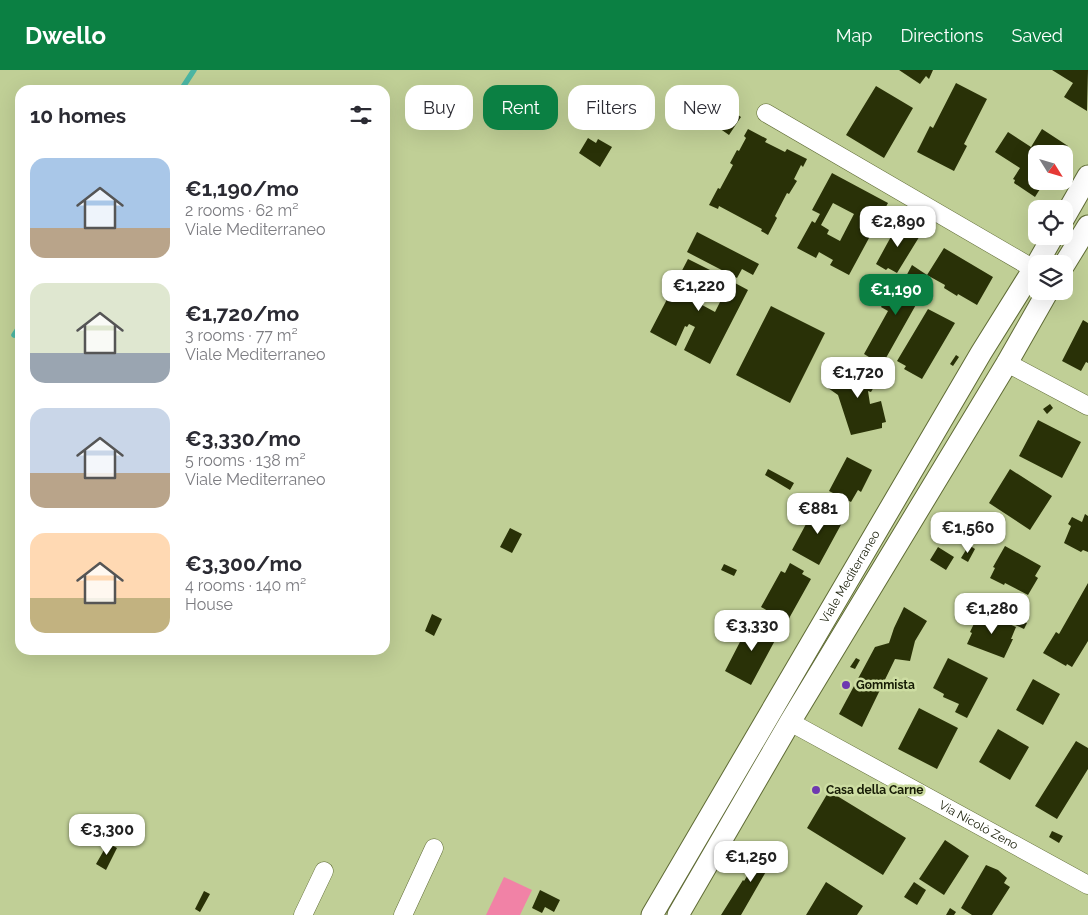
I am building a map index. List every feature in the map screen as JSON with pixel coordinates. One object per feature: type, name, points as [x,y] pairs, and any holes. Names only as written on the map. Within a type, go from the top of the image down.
[{"type":"street","points":[[766,113],[1028,261]]},
{"type":"street","points":[[1073,202],[1088,176]]},
{"type":"street","points":[[1071,255],[1088,226]]},
{"type":"street","name":"Viale Mediterraneo","points":[[652,915],[981,353],[1028,279]]},
{"type":"street","name":"Viale Mediterraneo","points":[[678,915],[790,722],[1007,363],[1043,300]]},
{"type":"street","points":[[1007,363],[1088,406]]},
{"type":"street","name":"Via Nicolò Zeno","points":[[790,722],[1088,886]]},
{"type":"street","points":[[403,915],[434,848]]},
{"type":"street","points":[[303,915],[324,871]]},
{"type":"shaded area","points":[[504,877],[532,890],[520,915],[486,915]]},
{"type":"building","points":[[899,70],[933,70],[929,79],[926,76],[920,84]]},
{"type":"building","points":[[1052,70],[1088,70],[1087,111],[1064,97],[1073,83]]},
{"type":"building","points":[[956,83],[987,99],[964,144],[967,146],[954,171],[917,152],[930,126],[933,128]]},
{"type":"building","points":[[876,86],[913,108],[884,158],[846,135]]},
{"type":"building","points":[[748,129],[767,139],[765,142],[785,152],[787,149],[807,159],[803,167],[801,165],[794,179],[797,181],[789,194],[787,193],[768,235],[761,231],[762,229],[719,206],[718,209],[709,205],[733,165],[730,163],[746,138],[744,136]]},
{"type":"building","points":[[1042,129],[1066,145],[1032,145]]},
{"type":"building","points":[[722,130],[732,130],[729,135]]},
{"type":"building","points":[[1008,132],[1028,145],[1028,190],[1039,190],[1035,197],[1014,183],[1015,180],[1013,179],[1020,168],[995,152]]},
{"type":"building","points":[[588,138],[596,143],[598,139],[612,147],[600,167],[579,153]]},
{"type":"building","points":[[832,173],[888,203],[849,275],[830,265],[833,260],[819,252],[816,258],[797,248],[812,221],[815,223],[820,214],[812,210]],"holes":[[[833,203],[854,214],[840,241],[827,234],[829,230],[821,225]]]},
{"type":"building","points":[[899,222],[921,234],[897,273],[888,268],[886,270],[876,264]]},
{"type":"building","points":[[697,232],[759,264],[753,275],[742,269],[737,278],[687,252]]},
{"type":"building","points":[[944,248],[993,277],[977,305],[958,294],[957,296],[944,288],[945,285],[927,275]]},
{"type":"building","points":[[688,259],[714,272],[707,287],[704,286],[701,289],[697,287],[691,299],[715,312],[721,300],[715,297],[717,293],[715,291],[722,276],[748,290],[710,364],[684,350],[695,327],[689,324],[687,327],[685,326],[676,346],[650,332]]},
{"type":"building","points":[[912,265],[927,275],[918,291],[922,294],[882,365],[864,354],[888,311],[881,307],[888,295],[894,299]]},
{"type":"building","points":[[771,306],[825,333],[790,403],[736,375]]},
{"type":"building","points":[[928,309],[955,323],[922,379],[904,369],[906,366],[897,361]]},
{"type":"building","points":[[1083,320],[1088,323],[1088,363],[1086,362],[1081,371],[1062,361]]},
{"type":"building","points":[[956,355],[959,357],[953,366],[950,364]]},
{"type":"building","points":[[846,359],[855,363],[854,365],[878,380],[871,392],[868,391],[870,404],[881,401],[886,422],[882,423],[882,428],[851,435],[838,395],[828,388]]},
{"type":"building","points":[[1050,404],[1053,408],[1047,414],[1043,409]]},
{"type":"building","points":[[1038,420],[1081,442],[1062,478],[1019,456]]},
{"type":"building","points":[[847,457],[872,470],[861,492],[858,490],[851,502],[829,491]]},
{"type":"building","points":[[768,469],[794,483],[790,490],[765,475]]},
{"type":"building","points":[[1010,469],[1052,496],[1030,530],[989,503]]},
{"type":"building","points":[[821,505],[836,513],[834,516],[843,521],[819,565],[792,550],[812,513],[816,515]]},
{"type":"building","points":[[1085,514],[1088,516],[1088,552],[1083,550],[1081,552],[1064,543],[1071,526],[1068,524],[1072,517],[1082,522]]},
{"type":"building","points":[[510,528],[522,534],[512,553],[500,547]]},
{"type":"building","points":[[969,545],[975,549],[968,562],[961,558]]},
{"type":"building","points":[[1005,546],[1041,566],[1035,576],[1038,578],[1028,595],[1005,583],[1004,585],[990,578],[995,568],[993,567]]},
{"type":"building","points":[[938,547],[954,557],[946,570],[930,560]]},
{"type":"building","points":[[790,563],[804,571],[802,574],[811,579],[787,622],[761,607],[781,571],[785,573]]},
{"type":"building","points":[[724,564],[737,570],[734,576],[721,570]]},
{"type":"building","points":[[1088,583],[1088,641],[1072,667],[1067,664],[1066,666],[1043,653],[1056,632],[1059,634]]},
{"type":"building","points":[[904,607],[927,621],[915,641],[910,661],[895,659],[862,727],[839,714],[875,647],[889,643]]},
{"type":"building","points":[[980,611],[1016,627],[1011,639],[1013,639],[1004,658],[967,644],[972,633],[970,632]]},
{"type":"building","points":[[432,614],[442,619],[434,636],[425,631]]},
{"type":"building","points":[[1014,616],[1027,623],[1024,629],[1011,623]]},
{"type":"building","points":[[756,619],[779,633],[751,685],[725,671],[742,638],[745,640]]},
{"type":"building","points":[[856,658],[860,660],[855,669],[850,667]]},
{"type":"building","points":[[948,658],[988,678],[967,718],[955,712],[959,704],[943,697],[944,694],[933,688]]},
{"type":"building","points":[[1033,679],[1060,694],[1043,725],[1016,710]]},
{"type":"building","points":[[919,708],[958,728],[937,769],[898,749]]},
{"type":"building","points":[[998,729],[1029,747],[1010,780],[979,762]]},
{"type":"building","points":[[1076,741],[1088,748],[1088,769],[1057,819],[1035,806]]},
{"type":"building","points":[[829,791],[906,838],[883,875],[807,828]]},
{"type":"building","points":[[1052,831],[1063,836],[1059,843],[1049,837]]},
{"type":"building","points":[[945,840],[969,856],[944,895],[919,879]]},
{"type":"building","points":[[108,843],[117,848],[106,870],[96,864]]},
{"type":"building","points":[[768,843],[779,849],[741,915],[721,915],[743,880]]},
{"type":"building","points":[[986,865],[998,870],[1007,878],[1004,883],[1010,887],[992,915],[972,915],[961,908]]},
{"type":"building","points":[[826,882],[863,906],[857,915],[806,915]]},
{"type":"building","points":[[914,882],[926,890],[917,905],[904,897]]},
{"type":"building","points":[[540,890],[560,900],[554,912],[545,907],[542,913],[532,908]]},
{"type":"building","points":[[204,891],[210,894],[200,912],[195,909]]},
{"type":"building","points":[[950,908],[956,912],[954,915],[946,915]]},
{"type":"waterway","points":[[184,85],[194,70]]},
{"type":"place","name":"Gommista","points":[[846,685]]},
{"type":"place","name":"Casa della Carne","points":[[816,790]]}]
